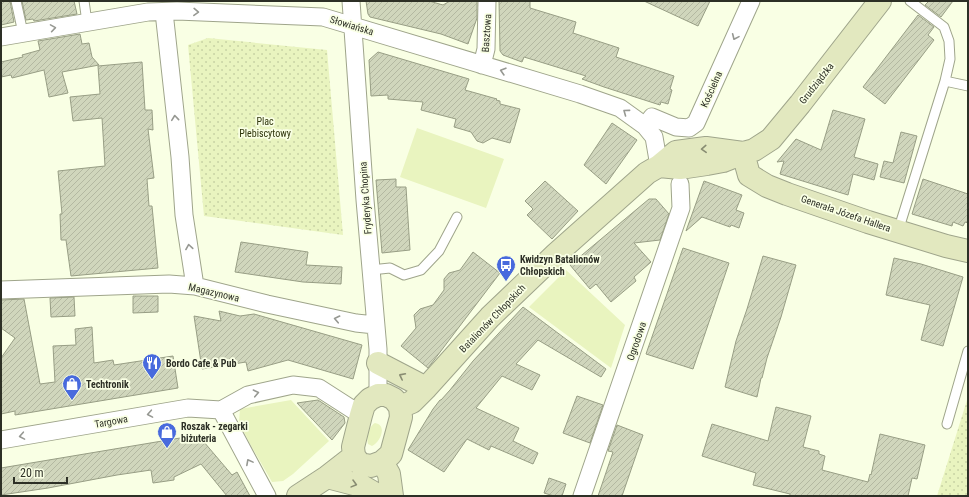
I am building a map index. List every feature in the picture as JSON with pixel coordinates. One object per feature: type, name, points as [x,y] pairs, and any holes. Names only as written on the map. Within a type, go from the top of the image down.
[{"type":"street","name":"Fryderyka Chopina","points":[[351,1],[364,193],[378,363],[378,395]]},
{"type":"street","name":"Basztowa","points":[[482,65],[486,49],[488,1]]},
{"type":"street","name":"Kościelna","points":[[645,126],[652,117],[676,127],[689,128],[696,124],[751,1]]},
{"type":"street","name":"Grudziądzka","points":[[743,153],[754,150],[771,138],[800,104],[880,1]]},
{"type":"street","name":"Słowiańska","points":[[1,37],[87,22],[153,8],[177,11],[323,17],[580,94],[620,108],[645,126],[654,137],[659,166]]},
{"type":"street","points":[[153,8],[180,157],[184,215],[195,286]]},
{"type":"street","points":[[659,166],[680,168],[707,164],[723,161],[743,153]]},
{"type":"street","name":"Generała Józefa Hallera","points":[[743,153],[749,175],[767,186],[868,222],[946,246],[968,251]]},
{"type":"street","name":"Batalionów Chłopskich","points":[[400,407],[412,402],[490,317],[556,254],[647,173],[659,166]]},
{"type":"street","name":"Ogrodowa","points":[[582,496],[681,208],[680,184]]},
{"type":"street","name":"Magazynowa","points":[[1,290],[169,284],[195,286],[267,304],[356,323],[375,325]]},
{"type":"street","points":[[378,363],[426,388]]},
{"type":"street","points":[[267,496],[221,410],[248,395],[293,385],[319,388],[361,414]]},
{"type":"street","points":[[378,395],[386,395],[394,399],[400,407],[401,417],[391,454],[382,462],[371,466],[360,464],[354,456],[353,447],[364,405],[370,398],[378,395]]},
{"type":"street","name":"Targowa","points":[[1,440],[188,408],[221,410]]},
{"type":"street","points":[[298,496],[327,477],[354,456]]},
{"type":"street","points":[[382,462],[389,474],[392,496]]},
{"type":"street","points":[[327,477],[362,486],[379,496]]},
{"type":"lane","points":[[16,1],[23,33]]},
{"type":"lane","points":[[84,1],[87,22]]},
{"type":"lane","points":[[898,231],[945,81],[950,59],[949,41],[944,27],[910,1]]},
{"type":"lane","points":[[945,81],[968,86]]},
{"type":"lane","points":[[371,270],[390,268],[404,275],[421,270],[439,251],[457,217]]},
{"type":"lane","points":[[946,424],[968,351]]},
{"type":"green space","name":"Plac Plebiscytowy","points":[[208,38],[327,50],[343,235],[204,216],[188,45]]},
{"type":"green space","points":[[417,128],[504,159],[486,208],[400,177]]},
{"type":"green space","points":[[566,270],[625,325],[611,368],[529,307]]},
{"type":"green space","points":[[968,397],[968,496],[937,496]]},
{"type":"green space","points":[[291,400],[329,441],[293,474],[283,481],[272,482],[239,422],[240,409]]},
{"type":"green space","points":[[375,423],[379,424],[382,430],[380,438],[372,446],[368,444],[367,441],[370,429]]},
{"type":"building","points":[[1,1],[10,1],[14,22],[1,25]]},
{"type":"building","points":[[22,1],[74,1],[77,14],[34,21],[33,19],[26,20]]},
{"type":"building","points":[[366,1],[429,1],[443,5],[450,1],[477,1],[477,18],[468,44],[441,34],[370,17],[368,14]]},
{"type":"building","points":[[499,1],[530,1],[530,8],[576,22],[573,33],[619,48],[616,57],[674,76],[668,104],[661,102],[660,105],[604,87],[582,79],[586,76],[524,57],[522,62],[503,55],[500,51]]},
{"type":"building","points":[[644,1],[710,1],[698,26]]},
{"type":"building","points":[[929,1],[953,1],[941,17],[925,5]]},
{"type":"building","points":[[918,15],[934,27],[928,35],[934,40],[885,104],[863,87]]},
{"type":"building","points":[[80,34],[82,44],[89,43],[92,57],[99,65],[62,72],[68,93],[49,97],[44,70],[12,78],[11,75],[1,77],[1,62],[23,57],[22,55],[40,50],[38,41]]},
{"type":"building","points":[[378,52],[469,79],[465,90],[497,99],[496,100],[500,101],[500,104],[520,109],[510,143],[492,138],[483,143],[477,141],[471,132],[454,127],[456,119],[421,110],[423,102],[388,99],[388,95],[371,96],[369,60]]},
{"type":"building","points":[[142,62],[145,110],[152,110],[153,130],[148,129],[154,178],[147,179],[149,206],[152,206],[158,268],[71,276],[66,240],[61,240],[60,214],[62,214],[58,171],[105,166],[102,118],[73,121],[70,97],[100,94],[98,66]]},
{"type":"building","points":[[833,110],[865,119],[854,157],[878,164],[874,180],[853,174],[848,195],[780,174],[784,161],[777,162],[796,139],[821,150]]},
{"type":"building","points":[[612,123],[637,140],[606,184],[584,165]]},
{"type":"building","points":[[901,132],[917,136],[904,183],[880,177],[884,161],[893,163]]},
{"type":"building","points":[[396,179],[396,187],[406,187],[410,250],[382,253],[376,180]]},
{"type":"building","points":[[923,179],[968,194],[968,223],[965,222],[963,226],[953,222],[952,226],[912,214]]},
{"type":"building","points":[[545,181],[578,211],[552,239],[527,215],[533,209],[525,201]]},
{"type":"building","points":[[704,181],[742,195],[736,210],[744,213],[739,228],[731,225],[730,227],[702,217],[686,231]]},
{"type":"building","points":[[649,199],[656,199],[669,214],[660,240],[634,243],[651,262],[634,277],[636,281],[611,302],[596,284],[590,289],[570,265]]},
{"type":"building","points":[[241,242],[308,252],[306,265],[342,267],[341,284],[303,282],[235,272]]},
{"type":"building","points":[[683,248],[729,263],[693,369],[646,354]]},
{"type":"building","points":[[473,252],[500,273],[428,368],[401,346],[416,328],[414,315],[420,309],[433,305],[444,290],[444,279],[449,273],[460,270]]},
{"type":"building","points":[[763,256],[796,265],[761,378],[757,397],[725,387],[736,341]]},
{"type":"building","points":[[894,258],[921,264],[963,277],[943,346],[921,340],[930,305],[886,295]]},
{"type":"building","points":[[133,296],[158,296],[158,312],[133,313]]},
{"type":"building","points":[[74,297],[75,316],[51,317],[50,298]]},
{"type":"building","points":[[24,299],[40,384],[55,382],[53,346],[76,345],[75,329],[92,327],[94,363],[113,360],[114,365],[173,356],[178,388],[15,415],[15,411],[1,414],[1,358],[15,338],[1,328],[1,300]]},
{"type":"building","points":[[523,307],[606,369],[601,377],[538,340],[516,364],[540,375],[532,390],[502,376],[476,408],[519,428],[513,441],[538,453],[533,464],[491,446],[489,450],[467,439],[444,472],[408,450],[440,400],[473,361]]},
{"type":"building","points":[[219,311],[240,316],[254,314],[362,345],[353,379],[288,360],[248,371],[246,362],[202,369],[194,316],[221,321]]},
{"type":"building","points":[[577,396],[603,405],[590,443],[563,433]]},
{"type":"building","points":[[318,400],[344,417],[345,423],[332,440],[297,403]]},
{"type":"building","points":[[776,407],[811,416],[803,447],[819,451],[819,454],[825,456],[822,470],[868,482],[870,474],[871,475],[880,434],[925,445],[917,479],[912,478],[908,496],[790,496],[790,494],[753,485],[756,473],[702,456],[712,424],[768,441]]},
{"type":"building","points":[[617,425],[643,435],[622,496],[598,496],[613,452],[608,451]]},
{"type":"building","points":[[198,435],[232,475],[237,472],[250,496],[227,496],[201,464],[174,477],[174,480],[153,483],[151,470],[1,495],[1,468]]},
{"type":"building","points":[[549,478],[566,484],[562,496],[554,496],[544,493]]},
{"type":"place","name":"Kwidzyn Batalionów Chłopskich","points":[[506,282]]},
{"type":"place","name":"Bordo Cafe & Pub","points":[[152,380]]},
{"type":"place","name":"Techtronik","points":[[72,401]]},
{"type":"place","name":"Roszak - zegarki biżuteria","points":[[167,449]]}]
